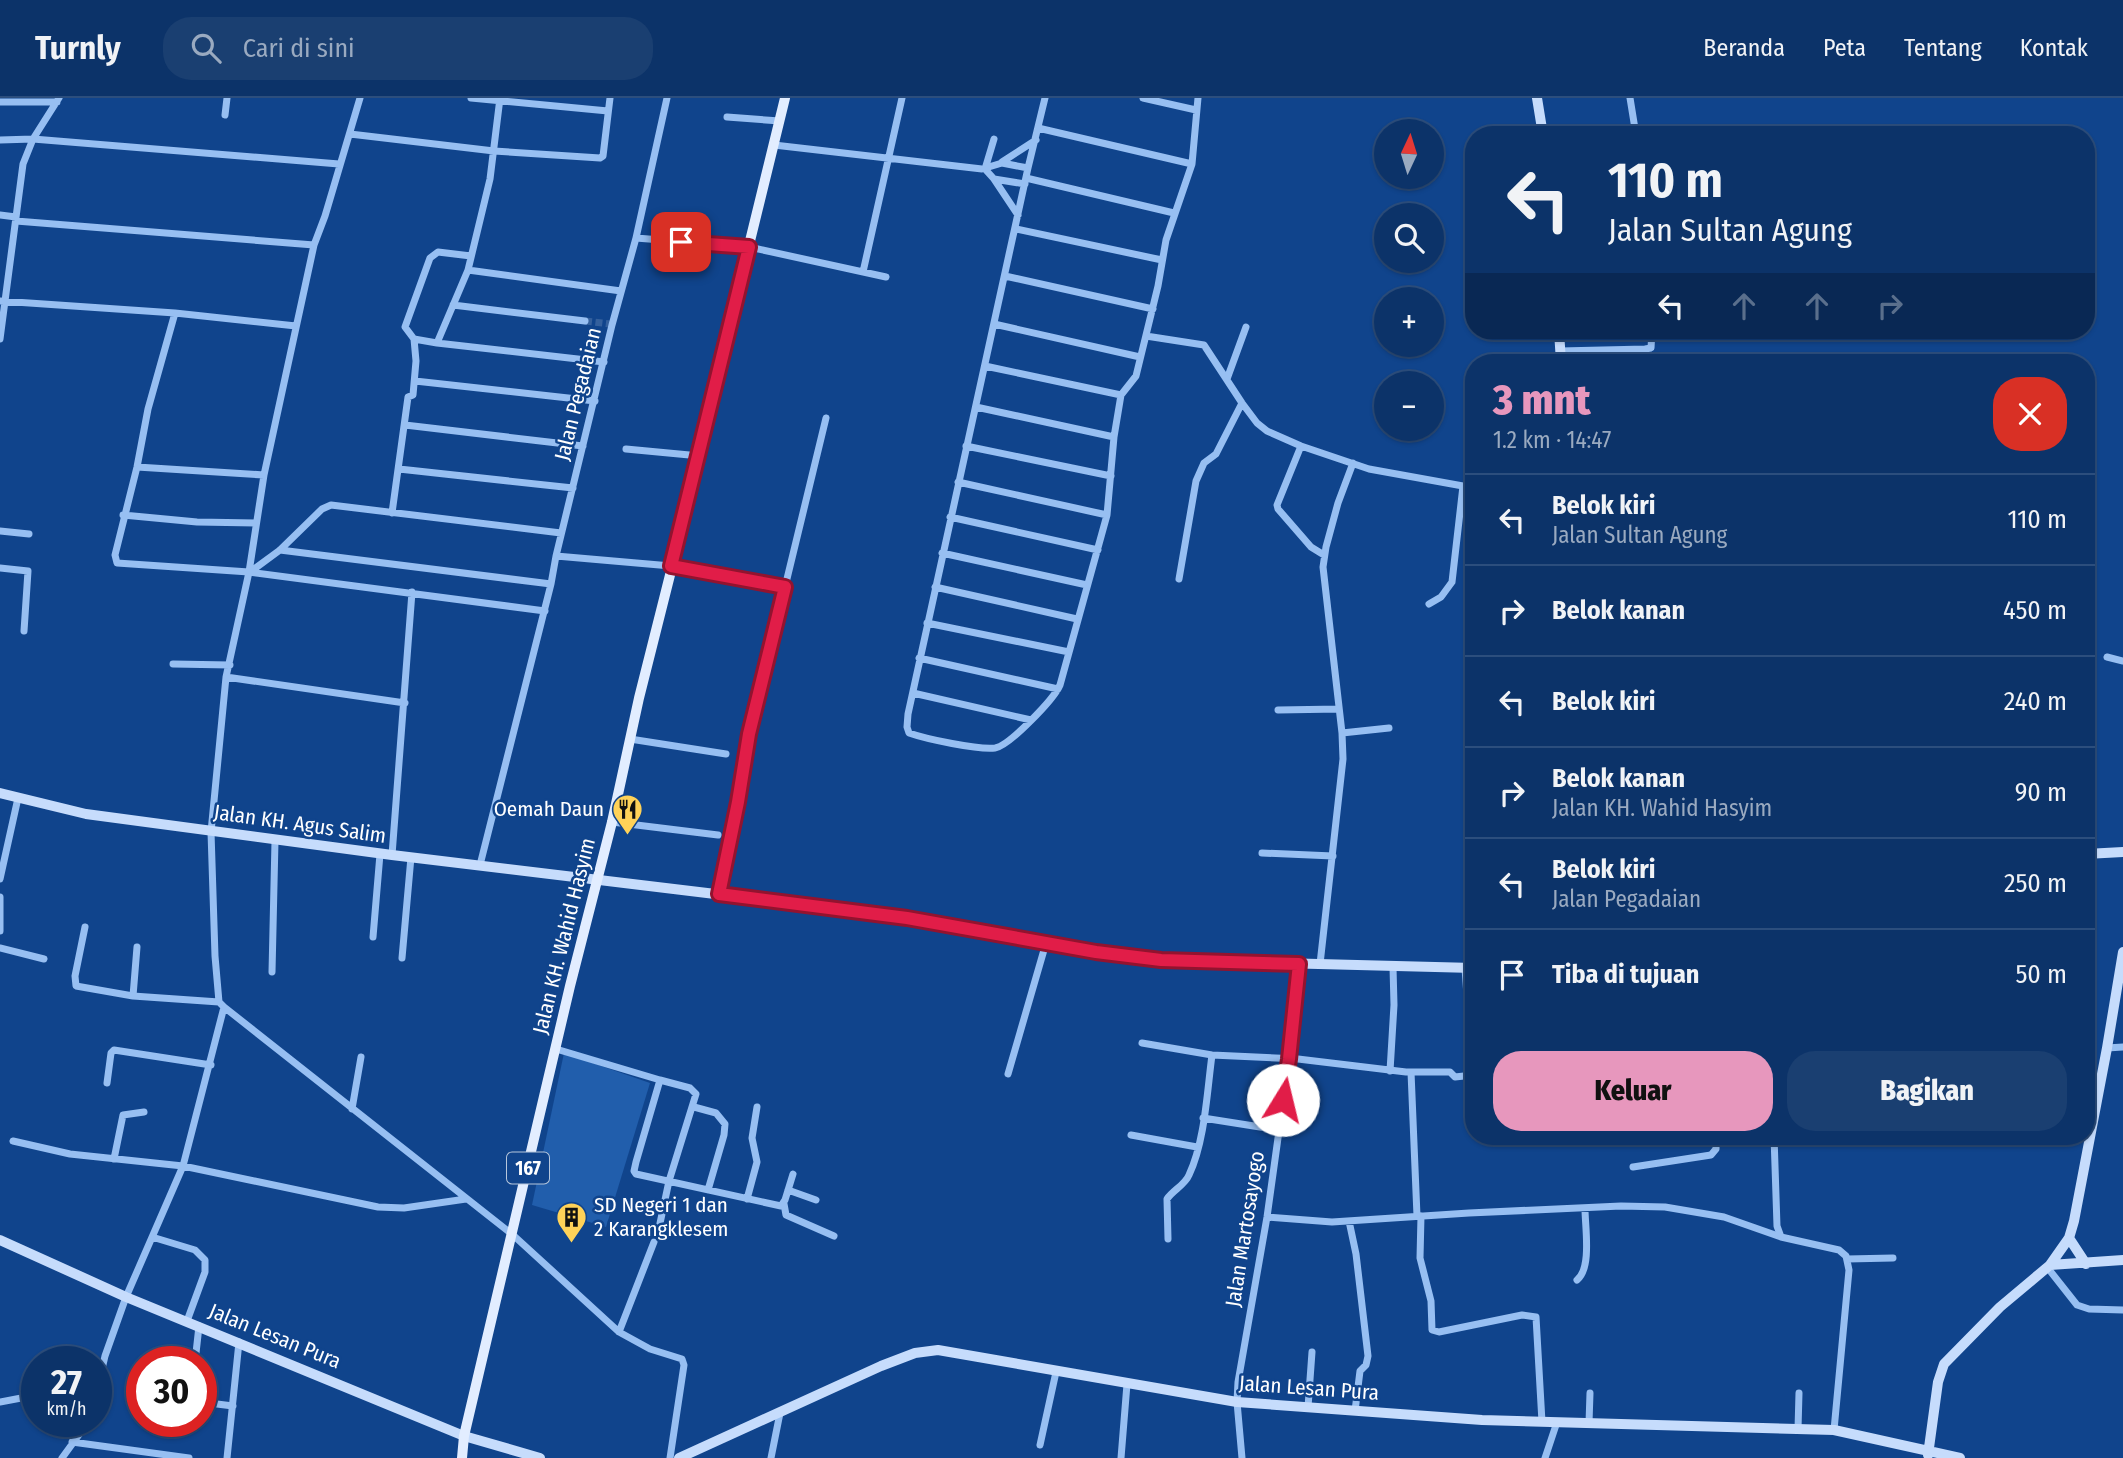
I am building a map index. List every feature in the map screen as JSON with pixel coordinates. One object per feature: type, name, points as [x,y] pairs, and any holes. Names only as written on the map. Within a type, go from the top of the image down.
[{"type":"main road","name":"Jalan KH. Wahid Hasyim","points":[[462,1458],[464,1436],[785,98]]},
{"type":"street","points":[[225,115],[227,98]]},
{"type":"street","points":[[108,1346],[125,1297],[183,1166],[211,1065],[222,1004],[215,956],[211,832],[226,677],[249,568],[264,475],[314,245],[360,98]]},
{"type":"street","points":[[471,98],[608,111]]},
{"type":"street","points":[[350,134],[494,151],[596,159],[603,156],[610,98]]},
{"type":"street","name":"Jalan Pegadaian","points":[[480,865],[545,611],[611,324],[636,238],[667,98]]},
{"type":"street","points":[[863,272],[902,98]]},
{"type":"street","points":[[1045,98],[934,587],[907,727],[907,731],[914,735],[986,748],[997,748],[1031,720],[1058,689],[1107,515],[1121,395],[1136,376],[1174,213],[1192,164],[1198,98]]},
{"type":"street","points":[[1143,98],[1196,110]]},
{"type":"street","points":[[1537,98],[1542,126]]},
{"type":"street","points":[[1630,98],[1635,126]]},
{"type":"street","points":[[0,102],[58,100]]},
{"type":"street","points":[[0,339],[2,301],[23,164],[33,139],[58,100]]},
{"type":"street","points":[[437,342],[468,270],[490,179],[500,100]]},
{"type":"street","points":[[727,117],[780,121]]},
{"type":"street","points":[[1038,128],[1192,164]]},
{"type":"street","points":[[0,141],[33,139],[339,164]]},
{"type":"street","points":[[985,169],[994,139]]},
{"type":"street","points":[[774,145],[985,169],[1002,163],[1036,140]]},
{"type":"street","points":[[1002,163],[1028,168]]},
{"type":"street","points":[[985,169],[1019,215]]},
{"type":"street","points":[[994,179],[1025,181],[1174,213]]},
{"type":"street","points":[[0,215],[16,219],[314,245]]},
{"type":"street","points":[[1016,229],[1162,260]]},
{"type":"street","points":[[636,238],[749,247],[886,277]]},
{"type":"street","points":[[392,513],[408,397],[413,395],[415,382],[415,339],[405,327],[430,258],[438,252],[471,256]]},
{"type":"street","points":[[0,262],[10,262]]},
{"type":"street","points":[[468,270],[621,292]]},
{"type":"street","points":[[1005,276],[1153,309]]},
{"type":"street","points":[[2,301],[175,313],[296,326]]},
{"type":"street","points":[[453,305],[585,321]]},
{"type":"street","points":[[175,313],[148,409],[123,516],[115,555],[117,563],[249,568],[545,611]]},
{"type":"street","points":[[994,324],[1140,357]]},
{"type":"street","points":[[1227,379],[1247,327]]},
{"type":"street","points":[[1146,335],[1204,345],[1261,427],[1301,446],[1378,471],[1463,486],[1452,582],[1441,597],[1429,604]]},
{"type":"street","points":[[415,339],[604,362]]},
{"type":"street","points":[[1585,354],[1651,348],[1651,340]]},
{"type":"street","points":[[985,366],[1121,395]]},
{"type":"street","points":[[415,382],[595,401]]},
{"type":"street","points":[[1178,579],[1196,481],[1204,463],[1216,454],[1242,403]]},
{"type":"street","points":[[976,407],[1114,437]]},
{"type":"street","points":[[719,894],[749,734],[826,418]]},
{"type":"street","points":[[405,425],[583,446]]},
{"type":"street","points":[[966,446],[1111,476]]},
{"type":"street","points":[[1301,446],[1276,505],[1311,547],[1324,555]]},
{"type":"street","points":[[626,449],[700,456]]},
{"type":"street","points":[[1320,964],[1343,759],[1324,555],[1338,503],[1353,463]]},
{"type":"street","points":[[136,467],[264,475]]},
{"type":"street","points":[[399,469],[573,488]]},
{"type":"street","points":[[958,482],[1107,515]]},
{"type":"street","points":[[249,568],[280,550],[326,506],[338,505],[561,533]]},
{"type":"street","points":[[123,516],[197,522],[256,523]]},
{"type":"street","points":[[950,517],[1098,550]]},
{"type":"street","points":[[0,531],[29,534]]},
{"type":"street","points":[[280,550],[551,584]]},
{"type":"street","points":[[942,553],[1087,585]]},
{"type":"street","points":[[556,556],[671,566],[785,587]]},
{"type":"street","points":[[0,568],[28,572],[23,631]]},
{"type":"street","points":[[934,587],[1077,619]]},
{"type":"street","points":[[373,937],[405,704],[412,592]]},
{"type":"street","points":[[927,623],[1069,652]]},
{"type":"street","points":[[2107,657],[2123,661]]},
{"type":"street","points":[[919,658],[1058,689]]},
{"type":"street","points":[[173,664],[230,665]]},
{"type":"street","points":[[226,677],[405,704]]},
{"type":"street","points":[[913,693],[1031,720]]},
{"type":"street","points":[[1278,710],[1339,709]]},
{"type":"street","points":[[1342,733],[1389,728]]},
{"type":"street","points":[[630,738],[726,754]]},
{"type":"street","name":"Jalan KH. Agus Salim","points":[[0,793],[86,814],[211,832],[907,918],[1161,960],[1465,968]]},
{"type":"street","points":[[0,878],[18,798]]},
{"type":"street","points":[[612,822],[718,835]]},
{"type":"street","points":[[272,972],[275,841]]},
{"type":"street","points":[[2095,854],[2123,852]]},
{"type":"street","points":[[1262,853],[1333,856]]},
{"type":"street","points":[[402,958],[411,857]]},
{"type":"street","points":[[0,897],[0,931]]},
{"type":"street","points":[[85,927],[75,976],[76,986],[133,996],[222,1004],[513,1235],[619,1332],[650,1349],[682,1359],[670,1458]]},
{"type":"street","points":[[1008,1074],[1046,943]]},
{"type":"street","points":[[133,996],[138,947]]},
{"type":"street","points":[[0,948],[44,959]]},
{"type":"street","points":[[2095,1111],[2123,952]]},
{"type":"street","name":"Jalan Martosayogo","points":[[1242,1458],[1237,1402],[1244,1345],[1267,1217],[1299,964]]},
{"type":"street","points":[[1390,1071],[1393,967]]},
{"type":"street","points":[[1142,1044],[1212,1055],[1289,1059],[1390,1071],[1450,1072],[1455,1077],[1465,1076]]},
{"type":"street","points":[[2107,1048],[2123,1047]]},
{"type":"street","points":[[556,1049],[694,1090],[694,1107],[669,1181],[659,1228]]},
{"type":"street","points":[[107,1083],[111,1053],[114,1050],[211,1065]]},
{"type":"street","points":[[1168,1240],[1167,1199],[1188,1178],[1203,1118],[1212,1055]]},
{"type":"street","points":[[352,1109],[361,1056]]},
{"type":"street","points":[[1411,1072],[1420,1258],[1431,1301],[1432,1330],[1439,1332],[1522,1315],[1536,1317],[1542,1422]]},
{"type":"street","points":[[660,1080],[634,1171],[640,1175],[747,1199],[784,1204]]},
{"type":"street","points":[[694,1107],[716,1114],[725,1124],[708,1190]]},
{"type":"street","points":[[747,1199],[757,1161],[752,1138],[757,1107]]},
{"type":"street","points":[[114,1159],[124,1115],[145,1112]]},
{"type":"street","points":[[1203,1118],[1279,1129]]},
{"type":"street","points":[[1131,1135],[1197,1147]]},
{"type":"street","points":[[13,1141],[71,1154],[183,1166],[378,1208],[404,1208],[466,1199]]},
{"type":"street","points":[[1633,1167],[1711,1155],[1716,1145]]},
{"type":"street","points":[[1774,1145],[1777,1226],[1781,1237]]},
{"type":"street","points":[[1928,1455],[1938,1382],[1944,1364],[2000,1307],[2049,1266],[2069,1238],[2088,1145]]},
{"type":"street","points":[[793,1174],[784,1204],[786,1215],[834,1236]]},
{"type":"street","points":[[788,1190],[816,1200]]},
{"type":"street","points":[[1267,1217],[1349,1221],[1621,1206],[1682,1208],[1724,1217],[1781,1237],[1839,1250],[1844,1252],[1849,1270],[1834,1430]]},
{"type":"street","points":[[1577,1280],[1582,1276],[1586,1261],[1585,1209]]},
{"type":"street","points":[[1349,1221],[1359,1276],[1368,1356],[1366,1365],[1360,1371],[1355,1411]]},
{"type":"street","points":[[152,1237],[195,1250],[205,1260],[205,1272],[187,1321]]},
{"type":"street","points":[[2069,1238],[2086,1264]]},
{"type":"street","name":"Jalan Lesan Pura","points":[[0,1240],[125,1297],[464,1436],[540,1458]]},
{"type":"street","points":[[619,1332],[654,1242]]},
{"type":"street","points":[[1847,1259],[1893,1258]]},
{"type":"street","points":[[2049,1266],[2123,1260]]},
{"type":"street","points":[[2049,1266],[2077,1305],[2089,1309],[2123,1310]]},
{"type":"street","points":[[197,1346],[199,1326]]},
{"type":"street","points":[[227,1458],[239,1342]]},
{"type":"street","name":"Jalan Lesan Pura","points":[[679,1458],[881,1366],[923,1352],[947,1351],[1237,1402],[1542,1422],[1834,1430],[1928,1455],[1960,1458]]},
{"type":"street","points":[[1308,1407],[1312,1352]]},
{"type":"street","points":[[1040,1445],[1056,1372]]},
{"type":"street","points":[[1121,1458],[1127,1384]]},
{"type":"street","points":[[1589,1423],[1590,1393]]},
{"type":"street","points":[[1798,1429],[1799,1394]]},
{"type":"street","points":[[0,1402],[21,1398]]},
{"type":"street","points":[[217,1404],[233,1406]]},
{"type":"street","points":[[771,1458],[780,1412]]},
{"type":"street","points":[[1545,1458],[1557,1422]]},
{"type":"street","points":[[62,1458],[76,1437]]},
{"type":"street","points":[[72,1442],[134,1454],[189,1458]]},
{"type":"shaded area","points":[[564,1053],[650,1083],[606,1227],[532,1205]]},
{"type":"tunnel","points":[[585,321],[610,324]]},
{"type":"place","name":"Oemah Daun","points":[[627,836]]},
{"type":"place","name":"SD Negeri 1 dan 2 Karangklesem","points":[[571,1244]]},
{"type":"route","points":[[681,242],[749,247],[671,566],[785,587],[759,687],[719,894],[907,918],[1096,952],[1161,960],[1299,964],[1283,1100]]}]
